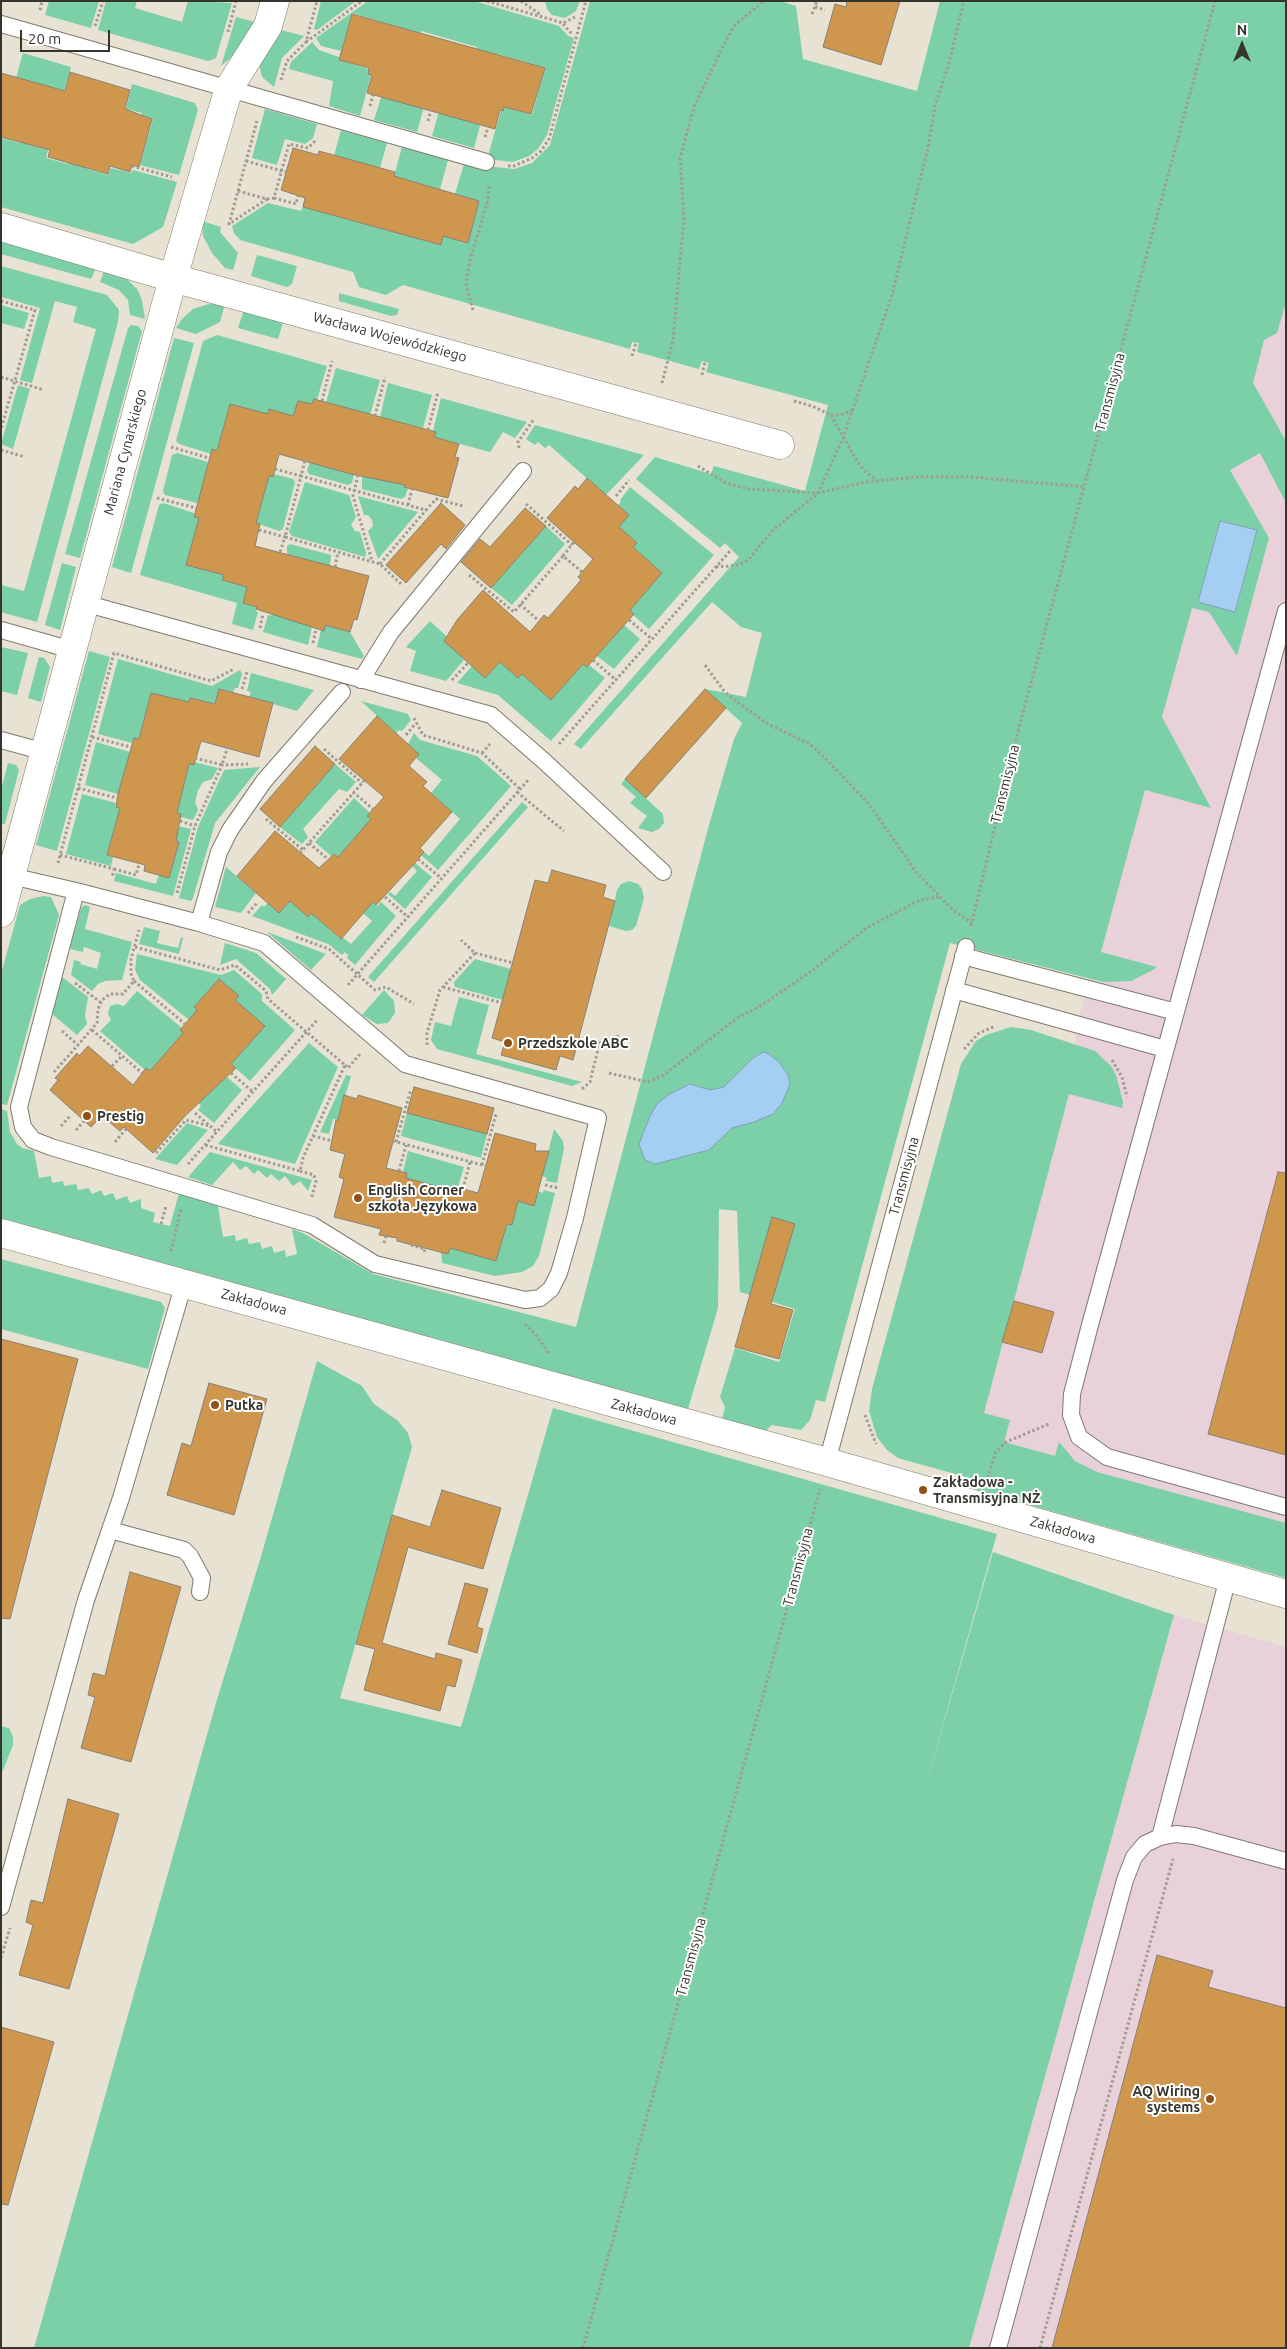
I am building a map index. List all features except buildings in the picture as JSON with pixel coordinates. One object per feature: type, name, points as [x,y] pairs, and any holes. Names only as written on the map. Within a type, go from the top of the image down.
[{"type":"street","name":"Mariana Cynarskiego","points":[[1,913],[173,278],[229,88],[268,26],[275,1]]},
{"type":"street","name":"Wacława Wojewódzkiego","points":[[1,227],[173,278],[780,446]]},
{"type":"street","name":"Zakładowa","points":[[1,1233],[827,1462],[1286,1594]]},
{"type":"lane","points":[[1,24],[486,162]]},
{"type":"lane","points":[[361,680],[391,632],[523,472]]},
{"type":"lane","points":[[84,603],[492,715],[663,872]]},
{"type":"lane","points":[[1286,611],[1072,1394],[1071,1415],[1080,1437],[1107,1457],[1286,1507]]},
{"type":"lane","points":[[1,630],[72,650]]},
{"type":"lane","points":[[199,923],[219,852],[230,830],[264,781],[342,692]]},
{"type":"lane","points":[[1,740],[45,752]]},
{"type":"lane","points":[[11,876],[76,891],[199,923],[264,943],[332,1004],[405,1064],[598,1118],[575,1218],[559,1273],[551,1289],[540,1298],[518,1299],[375,1264],[312,1225],[33,1140],[27,1134],[20,1121],[18,1107],[76,891]]},
{"type":"lane","points":[[965,951],[1176,1012]]},
{"type":"lane","name":"Transmisyjna","points":[[827,1462],[965,951]]},
{"type":"lane","points":[[954,990],[1166,1049]]},
{"type":"lane","points":[[1,1907],[86,1600],[110,1530],[175,1280]]},
{"type":"lane","points":[[110,1530],[184,1550],[190,1556],[202,1578],[200,1592]]},
{"type":"lane","points":[[1160,1836],[1228,1578]]},
{"type":"lane","points":[[998,2348],[1125,1880],[1134,1856],[1145,1844],[1160,1836],[1176,1834],[1194,1836],[1286,1861]]},
{"type":"path","points":[[93,34],[103,1]]},
{"type":"path","points":[[306,42],[317,1]]},
{"type":"path","points":[[279,87],[287,61],[306,42],[362,1]]},
{"type":"path","points":[[488,1],[563,23],[572,34]]},
{"type":"path","points":[[521,1],[544,18]]},
{"type":"path","points":[[473,310],[466,284],[470,260],[488,200],[488,171],[486,162],[514,166],[532,158],[546,145],[552,132],[586,1]]},
{"type":"path","points":[[654,410],[673,340],[684,219],[680,158],[694,107],[724,44],[735,25],[764,1]]},
{"type":"path","points":[[812,14],[816,1]]},
{"type":"path","points":[[715,568],[739,566],[748,560],[773,530],[818,493],[843,438],[892,294],[928,148],[935,106],[949,63],[964,1]]},
{"type":"path","name":"Transmisyjna","points":[[965,951],[1017,735],[1215,1]]},
{"type":"path","points":[[815,7],[825,10]]},
{"type":"path","points":[[563,23],[577,16]]},
{"type":"path","points":[[274,198],[284,171],[289,144],[308,148],[317,142],[324,115]]},
{"type":"path","points":[[258,117],[229,224],[267,199]]},
{"type":"path","points":[[246,161],[284,171]]},
{"type":"path","points":[[132,166],[174,177]]},
{"type":"path","points":[[238,191],[296,204],[298,196]]},
{"type":"path","points":[[1,301],[35,310],[1,429]]},
{"type":"path","points":[[632,356],[636,342]]},
{"type":"path","points":[[322,401],[332,361]]},
{"type":"path","points":[[702,375],[705,362]]},
{"type":"path","points":[[375,416],[385,376]]},
{"type":"path","points":[[1,377],[44,390]]},
{"type":"path","points":[[428,430],[438,392]]},
{"type":"path","points":[[794,401],[831,414],[841,414],[854,410]]},
{"type":"path","points":[[831,414],[843,438],[865,472],[878,481]]},
{"type":"path","points":[[523,472],[518,442],[534,418]]},
{"type":"path","points":[[171,447],[209,458]]},
{"type":"path","points":[[1,450],[25,457]]},
{"type":"path","points":[[280,552],[305,460]]},
{"type":"path","points":[[698,466],[726,483],[749,490],[818,493],[878,481],[971,477],[1085,487]]},
{"type":"path","points":[[275,470],[426,510]]},
{"type":"path","points":[[358,476],[353,496],[372,562]]},
{"type":"path","points":[[616,496],[629,480]]},
{"type":"path","points":[[451,560],[512,613],[573,544],[508,488]]},
{"type":"path","points":[[408,506],[412,490]]},
{"type":"path","points":[[157,498],[196,508]]},
{"type":"path","points":[[380,564],[436,500],[490,512]]},
{"type":"path","points":[[259,530],[380,564],[418,600]]},
{"type":"path","points":[[161,1224],[179,1184],[205,1145],[332,1004],[731,550]]},
{"type":"path","points":[[335,567],[338,552]]},
{"type":"path","points":[[563,556],[582,572]]},
{"type":"path","points":[[520,604],[539,621]]},
{"type":"path","points":[[629,620],[652,639]]},
{"type":"path","points":[[139,864],[136,875],[60,855],[114,653],[211,681],[241,665]]},
{"type":"path","points":[[593,660],[616,680]]},
{"type":"path","points":[[447,686],[468,663]]},
{"type":"path","points":[[705,665],[724,691],[737,702],[768,724],[810,744],[869,804],[916,872],[953,910],[972,923]]},
{"type":"path","points":[[242,689],[249,667]]},
{"type":"path","points":[[410,710],[423,735],[482,753],[519,791],[564,831]]},
{"type":"path","points":[[406,735],[416,723]]},
{"type":"path","points":[[248,804],[302,851],[363,782],[307,733]]},
{"type":"path","points":[[92,737],[131,747]]},
{"type":"path","points":[[195,758],[222,765],[228,746]]},
{"type":"path","points":[[78,788],[117,798]]},
{"type":"path","points":[[353,792],[373,809]]},
{"type":"path","points":[[180,821],[195,826]]},
{"type":"path","points":[[309,843],[328,860]]},
{"type":"path","points":[[418,859],[441,878]]},
{"type":"path","points":[[110,884],[114,869]]},
{"type":"path","points":[[385,897],[408,917]]},
{"type":"path","points":[[609,1073],[648,1082],[662,1076],[676,1063],[740,1016],[759,1007],[806,975],[868,927],[920,900],[941,897]]},
{"type":"path","points":[[243,919],[258,902]]},
{"type":"path","points":[[145,909],[130,967],[130,974],[134,981],[186,1024]]},
{"type":"path","points":[[461,940],[475,953],[512,963]]},
{"type":"path","points":[[135,947],[220,970],[236,965],[266,991],[268,999],[345,1065],[303,1158],[300,1171]]},
{"type":"path","points":[[430,1049],[426,1036],[443,987],[475,953]]},
{"type":"path","points":[[52,1074],[97,1023],[100,1003],[110,994],[123,994],[134,981]]},
{"type":"path","points":[[443,987],[502,1003]]},
{"type":"path","points":[[43,1014],[78,1045]]},
{"type":"path","points":[[961,1053],[979,1033],[1001,1024]]},
{"type":"path","points":[[92,1030],[142,1073]]},
{"type":"path","points":[[553,1106],[558,1088],[576,1090],[589,1085],[600,1041],[619,1036]]},
{"type":"path","points":[[1107,1055],[1117,1065],[1122,1077],[1127,1098],[1126,1104]]},
{"type":"path","points":[[112,1066],[122,1056]]},
{"type":"path","points":[[416,1068],[395,1141],[406,1145],[484,1166],[502,1092]]},
{"type":"path","points":[[231,1073],[253,1092]]},
{"type":"path","points":[[195,1113],[216,1132]]},
{"type":"path","points":[[154,1156],[186,1120],[210,1126]]},
{"type":"path","points":[[108,1149],[126,1129]]},
{"type":"path","points":[[313,1136],[332,1141]]},
{"type":"path","points":[[205,1145],[314,1175],[316,1182],[304,1223]]},
{"type":"path","points":[[399,1171],[406,1145]]},
{"type":"path","points":[[463,1189],[470,1162]]},
{"type":"path","points":[[175,1280],[174,1235],[179,1184]]},
{"type":"path","points":[[546,1185],[561,1189],[558,1198]]},
{"type":"path","points":[[411,1245],[425,1249],[424,1253]]},
{"type":"path","points":[[864,1410],[872,1439],[880,1451]]},
{"type":"path","points":[[986,1486],[995,1453],[1006,1442],[1051,1423]]},
{"type":"path","name":"Transmisyjna","points":[[583,2348],[827,1462]]},
{"type":"path","points":[[1040,2348],[1172,1860],[1180,1857]]},
{"type":"shaded area","points":[[1286,289],[1286,1530],[998,1457],[978,1424],[1075,1044],[1080,1014],[1240,390]]},
{"type":"shaded area","points":[[1174,1615],[1286,1647],[1286,2348],[969,2348]]},
{"type":"green space","points":[[49,1],[99,1],[91,28],[45,15]]},
{"type":"green space","points":[[106,1],[137,1],[135,8],[182,22],[188,1],[232,3],[216,58],[208,61],[98,30]]},
{"type":"green space","points":[[321,1],[356,1],[317,30],[314,29]]},
{"type":"green space","points":[[368,1],[474,1],[559,26],[568,36],[574,38],[547,135],[538,149],[529,156],[513,162],[487,159],[501,111],[503,111],[504,107],[532,115],[545,68],[498,54],[497,58],[476,53],[477,47],[421,31],[419,36],[399,30],[399,27],[352,13],[341,51],[321,46],[316,38]]},
{"type":"green space","points":[[545,1],[580,1],[576,11],[565,18],[552,15],[547,9]]},
{"type":"green space","points":[[590,1],[780,1],[796,6],[803,59],[917,91],[940,1],[1286,1],[1286,302],[1277,333],[1264,340],[1253,383],[1286,441],[1286,503],[1260,453],[1230,470],[1269,538],[1237,656],[1209,612],[1192,608],[1162,717],[1211,808],[1145,790],[1101,952],[1157,967],[1151,971],[1131,981],[1103,982],[950,943],[825,1402],[816,1400],[810,1420],[801,1430],[772,1425],[765,1431],[722,1419],[725,1407],[720,1397],[735,1348],[779,1362],[795,1309],[740,1292],[737,1211],[719,1209],[718,1308],[688,1409],[1,1218],[1,1109],[7,1111],[10,1132],[17,1144],[22,1148],[34,1151],[39,1178],[51,1176],[52,1183],[63,1181],[64,1186],[76,1184],[78,1190],[89,1188],[92,1194],[101,1190],[104,1196],[113,1193],[116,1200],[127,1196],[130,1203],[141,1199],[141,1208],[155,1213],[153,1222],[170,1226],[179,1193],[218,1206],[223,1237],[235,1235],[236,1241],[247,1238],[249,1244],[260,1242],[262,1249],[272,1246],[274,1253],[285,1250],[286,1257],[297,1254],[292,1229],[303,1233],[373,1274],[576,1327],[709,825],[734,739],[742,723],[705,689],[746,697],[762,633],[741,627],[712,602],[581,749],[574,744],[739,557],[725,543],[720,548],[636,479],[655,457],[711,474],[714,466],[805,491],[828,405],[706,372],[709,363],[702,361],[699,369],[637,352],[639,343],[632,342],[630,349],[403,285],[386,295],[359,287],[353,272],[240,240],[234,233],[232,226],[268,203],[301,211],[303,207],[389,231],[420,230],[418,239],[440,245],[443,236],[468,243],[479,201],[455,194],[464,164],[484,170],[486,166],[514,169],[532,163],[550,145]]},
{"type":"green space","points":[[236,17],[258,23],[234,55],[221,66]]},
{"type":"green space","points":[[281,30],[304,36],[282,58],[274,87],[262,77],[259,63]]},
{"type":"green space","points":[[312,42],[319,50],[339,57],[339,60],[368,69],[367,74],[371,75],[360,116],[329,106],[333,81],[289,69],[291,62]]},
{"type":"green space","points":[[23,53],[71,67],[64,91],[52,87],[51,91],[16,78]]},
{"type":"green space","points":[[132,84],[195,103],[198,110],[179,175],[140,165],[153,119],[141,116],[142,113],[126,109]]},
{"type":"green space","points":[[385,85],[427,96],[417,132],[374,120]]},
{"type":"green space","points":[[442,101],[485,107],[474,148],[432,136]]},
{"type":"green space","points":[[265,109],[317,124],[313,138],[305,144],[285,139],[277,165],[252,158]]},
{"type":"green space","points":[[341,130],[387,143],[380,168],[333,159]]},
{"type":"green space","points":[[22,135],[31,137],[29,145],[48,150],[46,158],[68,164],[72,153],[90,158],[87,169],[108,175],[111,168],[131,173],[133,170],[177,182],[163,227],[133,244],[1,207],[1,138],[20,143]]},
{"type":"green space","points":[[402,147],[448,160],[440,189],[394,176]]},
{"type":"green space","points":[[202,221],[221,227],[220,232],[238,253],[233,270],[225,268],[212,253],[203,236]]},
{"type":"green space","points":[[1,240],[92,266],[95,270],[91,279],[1,254]]},
{"type":"green space","points":[[257,255],[297,266],[292,284],[287,287],[251,276]]},
{"type":"green space","points":[[1,266],[107,295],[119,310],[118,322],[37,622],[1,612],[1,585],[24,591],[96,329],[73,322],[77,307],[55,301],[32,383],[20,380],[40,308],[1,297]]},
{"type":"green space","points":[[105,269],[127,279],[137,289],[142,300],[145,319],[130,315],[128,300],[119,290],[100,282]]},
{"type":"green space","points":[[339,293],[399,309],[397,315],[391,316],[339,301]]},
{"type":"green space","points":[[209,304],[225,304],[220,322],[196,334],[176,328],[182,319],[193,309]]},
{"type":"green space","points":[[1,305],[29,313],[24,329],[1,323]]},
{"type":"green space","points":[[245,307],[283,322],[278,339],[238,328]]},
{"type":"green space","points":[[131,325],[138,326],[142,331],[80,558],[65,554],[128,328]]},
{"type":"green space","points":[[217,335],[327,366],[317,400],[314,399],[312,404],[298,401],[293,416],[269,409],[268,415],[230,404],[217,451],[211,454],[179,444],[176,441],[203,341]]},
{"type":"green space","points":[[174,338],[194,343],[131,573],[112,567]]},
{"type":"green space","points":[[336,368],[380,380],[370,415],[326,402]]},
{"type":"green space","points":[[388,383],[432,395],[423,428],[380,417]]},
{"type":"green space","points":[[18,385],[30,389],[13,449],[1,444]]},
{"type":"green space","points":[[441,398],[527,422],[515,438],[503,432],[490,452],[434,437],[435,432],[433,431]]},
{"type":"green space","points":[[535,425],[644,455],[606,495],[549,445],[545,448],[538,442],[535,445],[526,439]]},
{"type":"green space","points":[[177,453],[208,462],[207,467],[212,468],[203,500],[198,499],[197,503],[165,495],[163,491],[172,455]]},
{"type":"green space","points":[[310,462],[354,474],[352,483],[348,485],[309,474],[307,470]]},
{"type":"green space","points":[[274,474],[293,479],[295,482],[283,529],[279,531],[256,523],[269,476],[273,477]]},
{"type":"green space","points":[[367,474],[405,485],[404,487],[408,488],[405,497],[401,499],[362,489],[362,476],[366,477]]},
{"type":"green space","points":[[305,482],[349,495],[356,517],[351,525],[355,531],[360,532],[366,553],[365,557],[292,536],[289,532]]},
{"type":"green space","points":[[630,487],[714,555],[649,629],[630,610],[662,573],[633,547],[636,543],[619,527],[629,515],[618,505]]},
{"type":"green space","points":[[358,496],[418,512],[378,559],[368,531],[373,526],[372,520],[368,515],[364,515]]},
{"type":"green space","points":[[163,503],[194,513],[194,516],[199,518],[186,565],[224,575],[223,581],[247,587],[243,603],[257,607],[256,612],[258,612],[253,630],[232,624],[237,603],[140,575],[159,505]]},
{"type":"green space","points":[[546,526],[565,544],[512,605],[491,588]]},
{"type":"green space","points":[[290,544],[331,555],[330,565],[326,565],[325,569],[287,559],[287,546]]},
{"type":"green space","points":[[62,563],[76,567],[60,630],[45,625]]},
{"type":"green space","points":[[272,611],[310,621],[309,626],[312,627],[308,645],[263,632],[268,615],[271,616]]},
{"type":"green space","points":[[430,621],[466,654],[462,658],[464,660],[446,681],[410,671],[416,651],[406,647]]},
{"type":"green space","points":[[325,625],[350,632],[364,656],[362,659],[317,647],[321,630],[324,631]]},
{"type":"green space","points":[[624,625],[640,639],[614,669],[597,656]]},
{"type":"green space","points":[[1,647],[28,653],[17,695],[1,691]]},
{"type":"green space","points":[[89,651],[110,657],[57,851],[36,845]]},
{"type":"green space","points":[[39,657],[44,658],[50,667],[41,702],[28,698]]},
{"type":"green space","points":[[118,659],[212,686],[240,670],[242,674],[238,688],[235,688],[233,692],[219,689],[215,704],[191,698],[189,702],[151,693],[139,739],[134,738],[132,743],[98,734]]},
{"type":"green space","points":[[500,662],[518,678],[522,674],[551,700],[583,664],[587,667],[589,665],[605,678],[551,741],[498,695],[457,683],[472,666],[474,668],[478,664],[489,674]]},
{"type":"green space","points":[[251,673],[314,690],[297,711],[249,697],[251,692],[247,691]]},
{"type":"green space","points":[[361,701],[408,714],[411,720],[402,731],[399,730],[396,733]]},
{"type":"green space","points":[[414,733],[420,740],[477,756],[511,786],[438,870],[421,855],[424,852],[429,856],[460,819],[431,793],[442,780],[416,758],[419,754],[408,744]]},
{"type":"green space","points":[[96,742],[130,752],[129,756],[134,757],[118,794],[85,785]]},
{"type":"green space","points":[[194,762],[218,768],[212,779],[203,782],[198,790],[195,802],[198,810],[193,820],[181,817],[181,814],[177,813],[189,764]]},
{"type":"green space","points":[[8,763],[16,765],[19,770],[5,824],[1,824],[1,790]]},
{"type":"green space","points":[[335,764],[356,782],[347,792],[339,789],[303,829],[308,837],[302,844],[280,827]]},
{"type":"green space","points":[[260,767],[215,823],[193,898],[191,901],[179,898],[198,827],[224,770]]},
{"type":"green space","points":[[625,779],[663,814],[664,823],[659,829],[652,832],[638,828],[647,816],[630,803],[636,797],[621,784]]},
{"type":"green space","points":[[82,794],[116,803],[115,806],[120,808],[107,855],[113,857],[111,866],[66,854]]},
{"type":"green space","points":[[354,798],[370,813],[367,816],[371,819],[338,857],[334,854],[331,856],[315,842]]},
{"type":"green space","points":[[522,802],[528,807],[374,982],[368,977]]},
{"type":"green space","points":[[178,826],[191,829],[173,896],[114,881],[116,873],[156,884],[159,875],[169,878],[179,842],[171,839]]},
{"type":"green space","points":[[415,863],[432,877],[405,909],[388,894],[390,892],[395,896],[417,871],[412,866]]},
{"type":"green space","points":[[226,867],[256,893],[241,913],[215,907]]},
{"type":"green space","points":[[629,881],[638,884],[642,889],[644,898],[636,926],[632,930],[626,931],[609,926],[617,890],[621,884]]},
{"type":"green space","points":[[44,896],[51,897],[59,915],[7,1105],[1,1104],[1,974],[20,905],[30,899]]},
{"type":"green space","points":[[290,901],[308,917],[311,913],[340,939],[342,937],[351,944],[372,921],[363,913],[373,902],[377,906],[381,902],[396,916],[355,965],[347,958],[348,955],[345,952],[342,955],[328,944],[252,916],[262,905],[264,907],[268,903],[279,913]]},
{"type":"green space","points":[[85,905],[90,907],[85,929],[132,942],[122,980],[105,981],[98,984],[92,991],[71,975],[74,960],[81,962],[80,964],[97,969],[101,953],[84,947],[83,952],[70,949],[81,908]]},
{"type":"green space","points":[[144,927],[160,931],[157,943],[178,948],[181,937],[183,938],[179,954],[139,944]]},
{"type":"green space","points":[[267,932],[326,954],[311,970]]},
{"type":"green space","points":[[225,943],[256,953],[286,979],[272,995],[270,989],[236,959],[220,965]]},
{"type":"green space","points":[[137,954],[221,975],[234,970],[262,994],[262,1001],[295,1030],[250,1081],[231,1064],[264,1026],[235,1000],[239,996],[219,979],[194,1007],[200,1012],[189,1020],[140,980],[135,970]]},
{"type":"green space","points":[[475,959],[511,969],[503,1000],[455,987],[454,982]]},
{"type":"green space","points":[[62,977],[88,997],[85,1015],[87,1024],[77,1035],[52,1014]]},
{"type":"green space","points":[[384,990],[394,1001],[395,1013],[388,1023],[377,1024],[362,1015]]},
{"type":"green space","points":[[137,991],[182,1028],[180,1030],[183,1033],[150,1071],[146,1068],[145,1070],[100,1031],[111,1020],[108,1014],[110,1006],[117,1004],[124,1006]]},
{"type":"green space","points":[[459,997],[489,1005],[476,1054],[582,1082],[572,1086],[437,1049],[431,1040],[435,1022],[451,1026]]},
{"type":"green space","points":[[1011,1027],[1031,1030],[1095,1051],[1111,1066],[1116,1075],[1123,1102],[1122,1108],[1069,1094],[984,1413],[1010,1420],[1004,1442],[1055,1456],[1059,1442],[1075,1461],[1097,1472],[1286,1523],[1286,1578],[977,1490],[980,1481],[898,1458],[887,1450],[877,1437],[869,1411],[872,1389],[961,1064],[976,1041],[986,1035]]},
{"type":"green space","points":[[309,1043],[338,1067],[295,1164],[218,1144]]},
{"type":"green space","points":[[221,1075],[225,1079],[227,1077],[242,1090],[214,1123],[198,1110],[201,1106],[198,1102]]},
{"type":"green space","points":[[346,1075],[351,1076],[338,1120],[333,1119],[329,1134],[320,1132]]},
{"type":"green space","points":[[407,1113],[487,1134],[481,1158],[401,1136]]},
{"type":"green space","points":[[187,1123],[208,1130],[177,1165],[155,1159]]},
{"type":"green space","points":[[554,1129],[563,1141],[564,1148],[557,1183],[546,1181],[547,1178],[542,1176]]},
{"type":"green space","points":[[408,1151],[464,1167],[458,1187],[454,1191],[406,1178],[403,1172]]},
{"type":"green space","points":[[210,1152],[312,1180],[308,1191],[300,1181],[293,1186],[285,1176],[279,1181],[271,1174],[267,1178],[258,1170],[254,1174],[246,1166],[240,1170],[233,1162],[212,1185],[188,1177]]},
{"type":"green space","points":[[544,1190],[555,1193],[539,1256],[533,1266],[522,1272],[495,1276],[442,1263],[441,1252],[450,1248],[496,1261],[507,1224],[512,1225],[518,1201],[534,1206],[538,1191],[543,1193]]},
{"type":"green space","points":[[1,1259],[161,1302],[165,1308],[148,1369],[1,1329]]},
{"type":"green space","points":[[317,1361],[362,1386],[374,1404],[398,1421],[408,1433],[412,1447],[340,1698],[461,1727],[553,1408],[997,1534],[919,1809],[993,1552],[1174,1615],[969,2348],[34,2348],[216,1703],[260,1560]]},
{"type":"green space","points":[[1,1726],[9,1728],[13,1737],[13,1745],[1,1775]]},
{"type":"water","points":[[1220,521],[1257,530],[1235,612],[1198,602]]},
{"type":"water","points":[[763,1052],[779,1062],[788,1075],[790,1084],[782,1103],[773,1114],[732,1128],[709,1150],[655,1164],[645,1160],[639,1144],[657,1104],[668,1095],[690,1084],[710,1090],[724,1087],[753,1058]]},
{"type":"place","name":"Przedszkole ABC","points":[[508,1043]]},
{"type":"place","name":"Prestig","points":[[87,1116]]},
{"type":"place","name":"English Corner szkoła Językowa","points":[[358,1198]]},
{"type":"place","name":"Putka","points":[[215,1405]]},
{"type":"place","name":"Zakładowa - Transmisyjna NŻ","points":[[923,1490]]},
{"type":"place","name":"AQ Wiring systems","points":[[1210,2099]]}]
